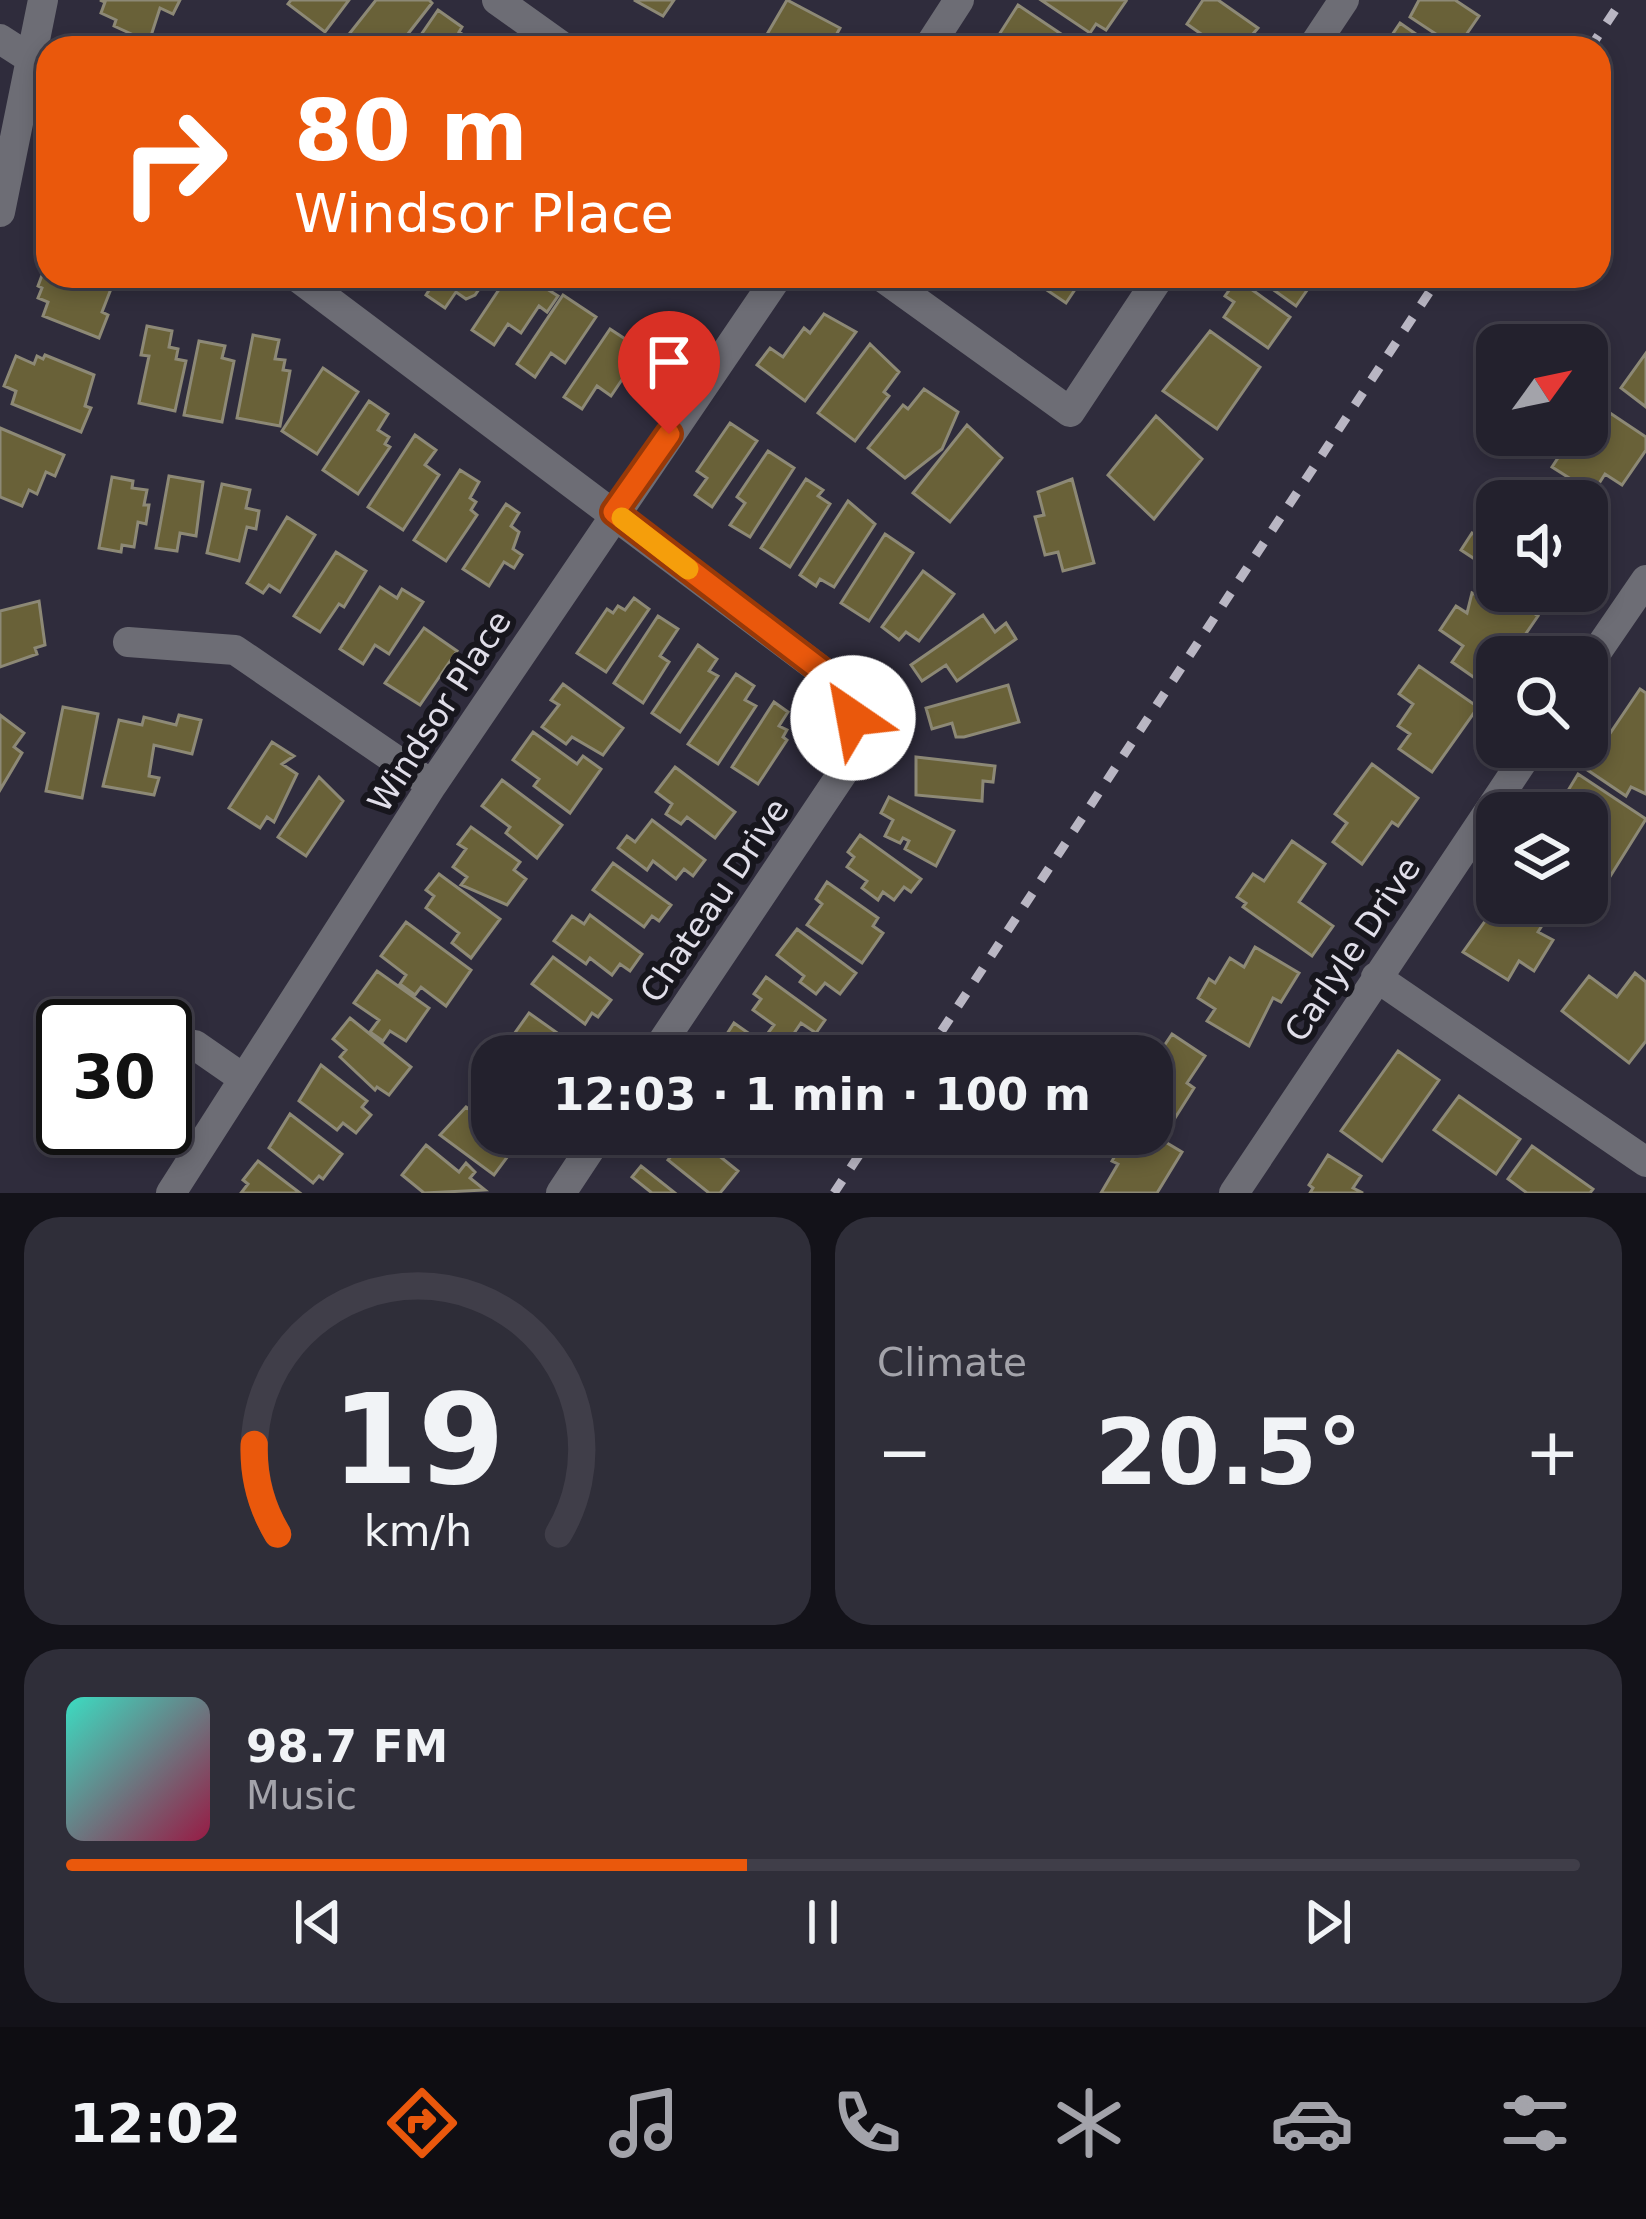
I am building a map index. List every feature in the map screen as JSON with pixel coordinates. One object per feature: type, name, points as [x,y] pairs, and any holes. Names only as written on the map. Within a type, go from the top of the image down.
[{"type":"street","points":[[0,212],[43,0]]},
{"type":"street","points":[[497,0],[547,36]]},
{"type":"street","points":[[936,36],[959,0]]},
{"type":"street","points":[[1320,36],[1343,0]]},
{"type":"street","points":[[0,39],[28,57]]},
{"type":"street","name":"Chateau Drive","points":[[312,288],[847,690],[860,747],[666,1035]]},
{"type":"street","name":"Windsor Place","points":[[171,1193],[432,785],[770,288]]},
{"type":"street","points":[[898,288],[1070,412],[1152,288]]},
{"type":"street","points":[[1608,636],[1646,580]]},
{"type":"street","points":[[128,642],[235,650],[432,785]]},
{"type":"street","name":"Carlyle Drive","points":[[1234,1193],[1518,768]]},
{"type":"street","points":[[1376,977],[1646,1162]]},
{"type":"street","points":[[195,1045],[244,1079]]},
{"type":"street","points":[[561,1193],[586,1155]]},
{"type":"building","points":[[100,0],[180,0],[173,14],[160,8],[151,36],[136,36],[114,26],[116,20],[101,13],[105,2]]},
{"type":"building","points":[[291,0],[349,0],[325,32],[288,4]]},
{"type":"building","points":[[376,0],[432,3],[406,36],[348,36]]},
{"type":"building","points":[[634,0],[674,0],[663,16]]},
{"type":"building","points":[[787,0],[840,28],[836,36],[766,36]]},
{"type":"building","points":[[1041,0],[1126,1],[1106,30],[1096,24],[1090,33]]},
{"type":"building","points":[[1203,0],[1218,0],[1258,28],[1251,36],[1204,36],[1187,24]]},
{"type":"building","points":[[1419,0],[1455,0],[1479,16],[1465,36],[1439,36],[1410,17]]},
{"type":"building","points":[[1018,5],[1064,36],[998,36]]},
{"type":"building","points":[[438,10],[462,27],[459,32],[465,36],[420,36]]},
{"type":"building","points":[[1400,23],[1419,36],[1391,36]]},
{"type":"building","points":[[42,288],[111,288],[99,338],[43,316],[48,302],[38,298]]},
{"type":"building","points":[[430,288],[480,288],[466,299],[456,292],[445,308],[426,295]]},
{"type":"building","points":[[500,288],[545,288],[558,296],[547,312],[539,306],[521,333],[508,324],[494,345],[472,330]]},
{"type":"building","points":[[1044,288],[1076,288],[1066,303]]},
{"type":"building","points":[[1231,288],[1250,288],[1290,317],[1268,348],[1224,317],[1234,302],[1225,296]]},
{"type":"building","points":[[1271,288],[1309,288],[1296,306]]},
{"type":"building","points":[[563,295],[596,317],[565,363],[551,353],[535,377],[517,364]]},
{"type":"building","points":[[824,314],[856,332],[805,401],[757,365],[770,348],[783,357],[804,328],[810,333]]},
{"type":"building","points":[[147,326],[172,331],[169,347],[178,349],[176,359],[186,361],[175,411],[139,403],[149,356],[141,355]]},
{"type":"building","points":[[610,329],[642,350],[611,396],[597,386],[582,409],[564,397]]},
{"type":"building","points":[[1210,331],[1260,367],[1217,429],[1163,391]]},
{"type":"building","points":[[253,335],[279,340],[275,359],[285,360],[283,370],[290,371],[280,426],[237,418]]},
{"type":"building","points":[[199,341],[225,346],[222,358],[234,361],[222,422],[184,415]]},
{"type":"building","points":[[870,344],[899,372],[884,392],[889,396],[855,441],[818,413]]},
{"type":"building","points":[[1646,353],[1646,407],[1621,388]]},
{"type":"building","points":[[45,355],[94,375],[85,406],[91,408],[81,432],[12,404],[16,391],[4,386],[16,356],[34,364],[37,356],[43,359]]},
{"type":"building","points":[[323,368],[358,392],[317,454],[282,431]]},
{"type":"building","points":[[924,389],[958,412],[942,449],[905,478],[868,448],[903,405],[908,409]]},
{"type":"building","points":[[369,401],[388,414],[378,430],[389,437],[385,444],[390,447],[358,494],[323,470]]},
{"type":"building","points":[[1608,412],[1646,437],[1646,450],[1622,485],[1605,474],[1601,480],[1572,480],[1552,467],[1559,456],[1608,456]]},
{"type":"building","points":[[1156,416],[1202,459],[1154,519],[1108,475]]},
{"type":"building","points":[[730,423],[757,441],[712,507],[695,495],[707,478],[697,471]]},
{"type":"building","points":[[967,425],[1002,458],[950,522],[913,493]]},
{"type":"building","points":[[0,428],[64,455],[55,476],[46,472],[37,494],[29,490],[22,506],[0,497]]},
{"type":"building","points":[[415,435],[436,450],[425,465],[439,475],[403,530],[368,507]]},
{"type":"building","points":[[768,451],[794,468],[750,537],[730,525],[745,503],[737,497]]},
{"type":"building","points":[[460,470],[479,482],[470,498],[476,502],[471,510],[477,515],[446,561],[414,540]]},
{"type":"building","points":[[169,476],[203,482],[196,536],[180,533],[177,551],[156,548]]},
{"type":"building","points":[[112,477],[147,490],[144,505],[149,505],[146,524],[138,522],[134,547],[122,545],[121,552],[99,548]]},
{"type":"building","points":[[806,479],[823,490],[818,496],[830,504],[790,567],[761,548]]},
{"type":"building","points":[[1072,479],[1094,563],[1063,571],[1058,552],[1045,555],[1035,517],[1044,515],[1038,492]]},
{"type":"building","points":[[222,484],[250,490],[246,508],[259,511],[256,529],[247,527],[239,561],[207,553]]},
{"type":"building","points":[[848,501],[875,524],[834,587],[820,579],[816,586],[800,575]]},
{"type":"building","points":[[506,504],[519,513],[511,526],[519,532],[513,549],[522,555],[514,568],[504,562],[489,586],[463,569]]},
{"type":"building","points":[[287,517],[315,535],[280,592],[269,585],[263,593],[247,583]]},
{"type":"building","points":[[1472,533],[1476,535],[1476,560],[1461,550]]},
{"type":"building","points":[[885,534],[913,553],[869,621],[841,603]]},
{"type":"building","points":[[336,552],[366,571],[344,607],[339,604],[320,632],[294,616]]},
{"type":"building","points":[[923,571],[954,594],[919,641],[906,632],[899,640],[882,627]]},
{"type":"building","points":[[380,587],[397,598],[402,589],[423,602],[389,654],[375,645],[363,664],[340,649]]},
{"type":"building","points":[[1472,593],[1476,612],[1532,612],[1538,616],[1524,636],[1476,636],[1476,679],[1452,662],[1463,646],[1440,630],[1456,606],[1467,613]]},
{"type":"building","points":[[634,598],[649,609],[606,672],[577,653],[607,609],[613,613],[618,606],[625,610]]},
{"type":"building","points":[[39,601],[45,645],[35,648],[37,654],[0,667],[0,611]]},
{"type":"building","points":[[983,615],[995,632],[1006,623],[1016,639],[957,681],[946,665],[922,681],[911,665]]},
{"type":"building","points":[[658,616],[678,629],[660,656],[669,662],[643,703],[614,683]]},
{"type":"building","points":[[424,628],[457,651],[420,705],[385,683]]},
{"type":"building","points":[[698,645],[717,659],[709,671],[718,676],[680,732],[652,713]]},
{"type":"building","points":[[1419,666],[1476,706],[1432,772],[1399,749],[1410,734],[1398,726],[1413,704],[1399,694]]},
{"type":"building","points":[[736,674],[754,686],[745,700],[756,706],[718,764],[688,744]]},
{"type":"building","points":[[563,684],[623,728],[603,755],[572,737],[566,744],[542,727],[559,705],[551,700]]},
{"type":"building","points":[[1008,685],[1019,722],[964,737],[956,737],[952,723],[932,729],[926,708]]},
{"type":"building","points":[[1640,689],[1646,693],[1646,794],[1631,787],[1626,796],[1586,769],[1608,768],[1608,736]]},
{"type":"building","points":[[774,702],[788,712],[779,726],[787,730],[783,737],[787,740],[758,784],[732,767]]},
{"type":"building","points":[[63,707],[98,714],[82,798],[46,791]]},
{"type":"building","points":[[0,715],[24,733],[14,747],[22,753],[0,790]]},
{"type":"building","points":[[179,715],[201,720],[192,754],[154,745],[149,776],[159,778],[154,795],[103,786],[119,720],[142,725],[144,717],[176,725]]},
{"type":"building","points":[[533,732],[577,764],[583,756],[601,769],[570,813],[534,786],[539,779],[513,760]]},
{"type":"building","points":[[272,742],[294,756],[282,764],[297,774],[274,822],[267,817],[260,828],[229,808]]},
{"type":"building","points":[[916,757],[995,766],[993,782],[983,781],[982,801],[916,795]]},
{"type":"building","points":[[1372,764],[1418,798],[1398,826],[1392,822],[1362,864],[1333,842],[1347,823],[1335,814]]},
{"type":"building","points":[[675,767],[735,812],[715,838],[687,817],[681,824],[666,814],[672,804],[656,792]]},
{"type":"building","points":[[1578,774],[1605,792],[1567,792]]},
{"type":"building","points":[[319,777],[343,801],[306,856],[278,837]]},
{"type":"building","points":[[502,780],[562,825],[537,858],[506,833],[510,827],[482,806]]},
{"type":"building","points":[[1608,794],[1646,819],[1608,880]]},
{"type":"building","points":[[889,797],[954,831],[936,866],[905,849],[909,841],[903,838],[900,843],[885,836],[893,820],[881,813]]},
{"type":"building","points":[[652,820],[705,860],[693,876],[684,869],[676,879],[653,861],[647,870],[618,848],[627,836],[635,842]]},
{"type":"building","points":[[471,827],[520,862],[514,870],[526,879],[507,905],[461,885],[467,877],[453,867],[466,849],[458,844]]},
{"type":"building","points":[[860,835],[921,879],[911,892],[904,887],[894,900],[883,892],[878,900],[862,888],[867,881],[847,867],[854,857],[848,852]]},
{"type":"building","points":[[1292,841],[1325,864],[1299,902],[1333,926],[1312,956],[1243,907],[1246,903],[1237,897],[1253,874],[1264,881]]},
{"type":"building","points":[[613,863],[671,905],[659,921],[652,916],[644,927],[593,890]]},
{"type":"building","points":[[439,874],[500,919],[471,958],[452,943],[459,933],[426,908],[434,896],[426,890]]},
{"type":"building","points":[[827,882],[878,918],[873,926],[883,933],[862,963],[807,925],[822,904],[816,899]]},
{"type":"building","points":[[590,915],[642,954],[630,971],[620,964],[612,975],[590,958],[586,964],[554,941],[572,916],[584,924]]},
{"type":"building","points":[[406,922],[471,970],[446,1006],[421,987],[415,995],[400,984],[406,975],[381,956]]},
{"type":"building","points":[[1483,924],[1543,924],[1538,932],[1553,940],[1534,971],[1519,961],[1508,980],[1463,952]]},
{"type":"building","points":[[797,929],[856,973],[840,994],[825,983],[816,994],[800,982],[804,976],[777,955]]},
{"type":"building","points":[[1255,947],[1299,973],[1281,1002],[1273,998],[1249,1046],[1207,1021],[1215,1009],[1198,998],[1209,979],[1215,983],[1230,958],[1244,967]]},
{"type":"building","points":[[553,957],[611,1000],[598,1017],[592,1013],[585,1024],[532,984]]},
{"type":"building","points":[[377,971],[429,1008],[406,1041],[390,1031],[383,1041],[370,1032],[379,1020],[354,1003]]},
{"type":"building","points":[[1635,973],[1646,982],[1646,1041],[1629,1063],[1562,1011],[1589,976],[1617,997]]},
{"type":"building","points":[[766,977],[825,1020],[816,1033],[801,1023],[793,1035],[771,1035],[774,1025],[753,1010],[761,999],[754,994]]},
{"type":"building","points":[[529,1013],[560,1035],[513,1035]]},
{"type":"building","points":[[350,1018],[411,1067],[389,1095],[375,1090],[340,1057],[346,1050],[333,1039]]},
{"type":"building","points":[[734,1023],[751,1035],[726,1035]]},
{"type":"building","points":[[1172,1034],[1205,1056],[1187,1083],[1194,1088],[1173,1121],[1173,1035]]},
{"type":"building","points":[[1398,1051],[1439,1080],[1382,1161],[1341,1131]]},
{"type":"building","points":[[321,1065],[367,1101],[362,1107],[371,1115],[356,1133],[343,1123],[337,1130],[299,1101]]},
{"type":"building","points":[[1459,1096],[1520,1139],[1496,1174],[1434,1130]]},
{"type":"building","points":[[466,1107],[471,1111],[471,1155],[509,1155],[494,1175],[440,1135]]},
{"type":"building","points":[[290,1114],[342,1154],[323,1179],[319,1176],[313,1183],[269,1148]]},
{"type":"building","points":[[426,1145],[459,1172],[466,1163],[475,1172],[470,1178],[485,1190],[424,1193],[402,1175]]},
{"type":"building","points":[[1532,1146],[1593,1189],[1590,1193],[1527,1193],[1508,1179]]},
{"type":"building","points":[[1173,1147],[1182,1152],[1157,1193],[1101,1193],[1118,1164],[1112,1161],[1115,1155],[1173,1155]]},
{"type":"building","points":[[672,1155],[718,1155],[738,1171],[720,1193],[709,1193],[668,1160]]},
{"type":"building","points":[[1328,1155],[1361,1176],[1353,1188],[1363,1193],[1310,1193],[1309,1185]]},
{"type":"building","points":[[258,1161],[300,1193],[241,1193],[248,1184],[243,1180]]},
{"type":"building","points":[[641,1166],[675,1193],[652,1193],[632,1177]]},
{"type":"railway","points":[[1598,36],[1622,0]]},
{"type":"railway","points":[[939,1035],[1432,288]]},
{"type":"railway","points":[[834,1193],[859,1155]]},
{"type":"slow traffic","points":[[622,518],[688,569]]},
{"type":"route","points":[[669,434],[614,512],[847,690],[853,718]]}]
